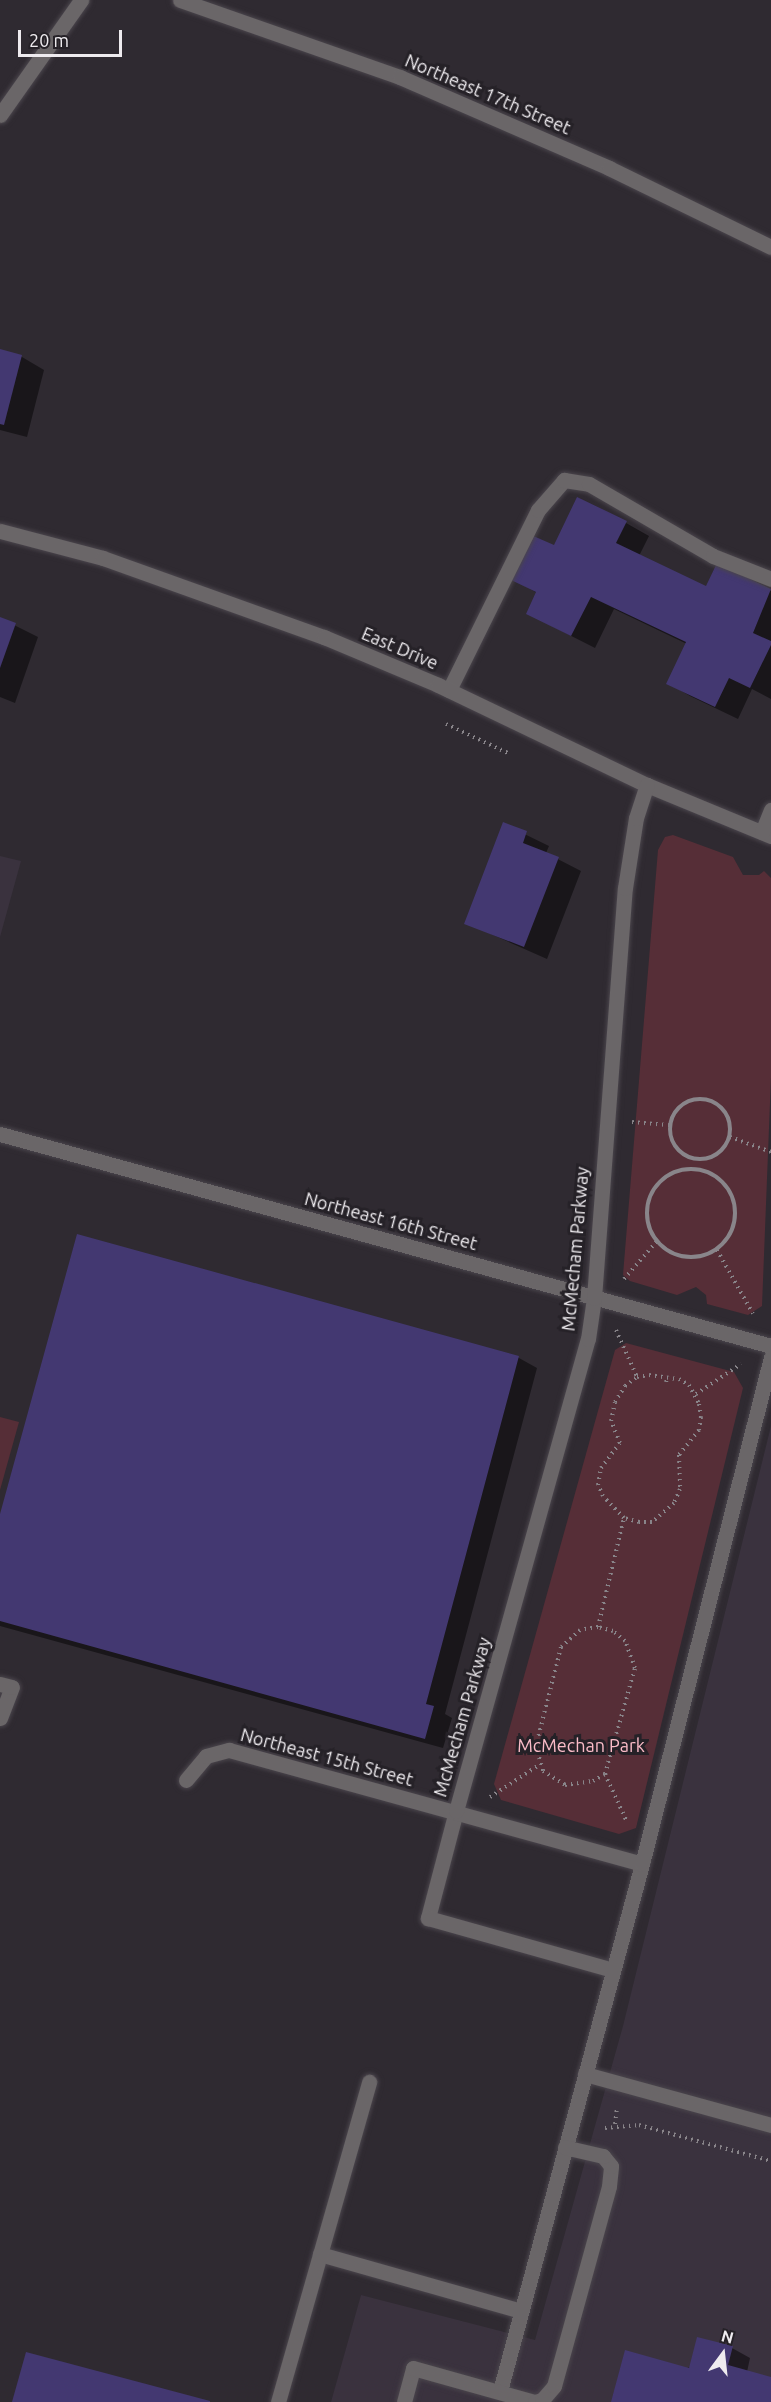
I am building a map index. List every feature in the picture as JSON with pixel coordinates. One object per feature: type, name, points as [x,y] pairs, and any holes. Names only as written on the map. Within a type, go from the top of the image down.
[{"type":"street","points":[[0,115],[81,0]]},
{"type":"street","name":"Northeast 17th Street","points":[[180,0],[420,85],[609,168],[771,247]]},
{"type":"street","points":[[449,690],[537,510],[564,480],[589,484],[713,556],[771,579]]},
{"type":"street","name":"East Drive","points":[[0,531],[103,558],[215,595],[449,690],[647,784],[766,834]]},
{"type":"street","name":"McMecham Parkway","points":[[614,1970],[428,1918],[588,1339],[594,1298],[605,1120],[625,888],[636,818],[647,784]]},
{"type":"street","points":[[766,834],[771,810]]},
{"type":"street","name":"Northeast 16th Street","points":[[0,1134],[771,1346]]},
{"type":"street","points":[[500,2391],[642,1864],[771,1357]]},
{"type":"street","points":[[0,1718],[6,1686]]},
{"type":"street","name":"Northeast 15th Street","points":[[186,1780],[206,1755],[229,1750],[642,1864]]},
{"type":"street","points":[[585,2074],[771,2125]]},
{"type":"street","points":[[278,2402],[369,2082]]},
{"type":"street","points":[[404,2402],[413,2368],[534,2402],[542,2400],[554,2386],[609,2186],[611,2166],[603,2156],[565,2147]]},
{"type":"street","points":[[320,2254],[521,2311]]},
{"type":"path","points":[[446,724],[508,753]]},
{"type":"path","points":[[696,1169],[700,1160],[720,1152],[730,1137],[727,1114],[711,1100],[701,1098],[684,1103],[675,1111],[670,1125],[675,1147],[700,1160]]},
{"type":"path","points":[[605,1120],[670,1125]]},
{"type":"path","points":[[730,1137],[771,1152]]},
{"type":"path","points":[[696,1169],[722,1180],[735,1204],[733,1228],[717,1250],[683,1257],[657,1241],[647,1220],[652,1192],[669,1175],[696,1169]]},
{"type":"path","points":[[621,1282],[657,1241]]},
{"type":"path","points":[[696,1394],[741,1364],[755,1319],[717,1250]]},
{"type":"path","points":[[616,1332],[637,1377]]},
{"type":"path","points":[[666,1382],[668,1376]]},
{"type":"path","points":[[668,1376],[689,1385],[696,1394],[701,1417],[699,1430],[679,1455],[680,1489],[674,1503],[652,1522],[624,1518],[603,1496],[598,1485],[601,1468],[620,1443],[611,1412],[625,1386],[637,1377],[668,1376]]},
{"type":"path","points":[[598,1627],[624,1518]]},
{"type":"path","points":[[605,1774],[593,1781],[565,1785],[552,1779],[539,1764],[536,1746],[561,1647],[580,1630],[598,1627],[613,1631],[625,1641],[635,1668],[605,1774],[642,1864]]},
{"type":"path","points":[[490,1796],[539,1764]]},
{"type":"path","points":[[614,2117],[615,2124]]},
{"type":"path","points":[[604,2128],[615,2124],[639,2125],[771,2161]]},
{"type":"shaded area","points":[[0,856],[21,861],[0,937]]},
{"type":"shaded area","points":[[771,1426],[771,2402],[331,2402],[361,2295],[535,2340],[623,2026]]},
{"type":"green space","points":[[673,835],[733,857],[743,875],[759,875],[764,871],[771,878],[771,1077],[762,1306],[748,1315],[707,1304],[706,1295],[696,1287],[677,1295],[630,1281],[623,1275],[658,850],[665,837]]},
{"type":"green space","name":"McMechan Park","points":[[626,1343],[734,1372],[743,1388],[636,1828],[619,1834],[501,1800],[494,1784],[615,1350]]},
{"type":"green space","points":[[0,1417],[19,1422],[0,1490]]},
{"type":"building","points":[[0,349],[22,355],[4,425],[0,424]]},
{"type":"building","points":[[577,497],[627,521],[616,543],[706,586],[717,563],[771,589],[753,633],[771,641],[771,645],[750,688],[729,678],[715,707],[666,684],[686,642],[591,597],[571,636],[526,614],[536,592],[509,579],[531,535],[554,545]]},
{"type":"building","points":[[0,617],[16,623],[0,668]]},
{"type":"building","points":[[503,822],[527,831],[523,843],[559,857],[524,947],[464,924]]},
{"type":"building","points":[[77,1234],[519,1356],[426,1704],[434,1706],[425,1739],[0,1621],[0,1514]]},
{"type":"building","points":[[697,2337],[733,2346],[728,2365],[771,2377],[771,2402],[611,2402],[625,2350],[689,2368]]},
{"type":"building","points":[[26,2352],[210,2401],[210,2402],[12,2402]]}]
